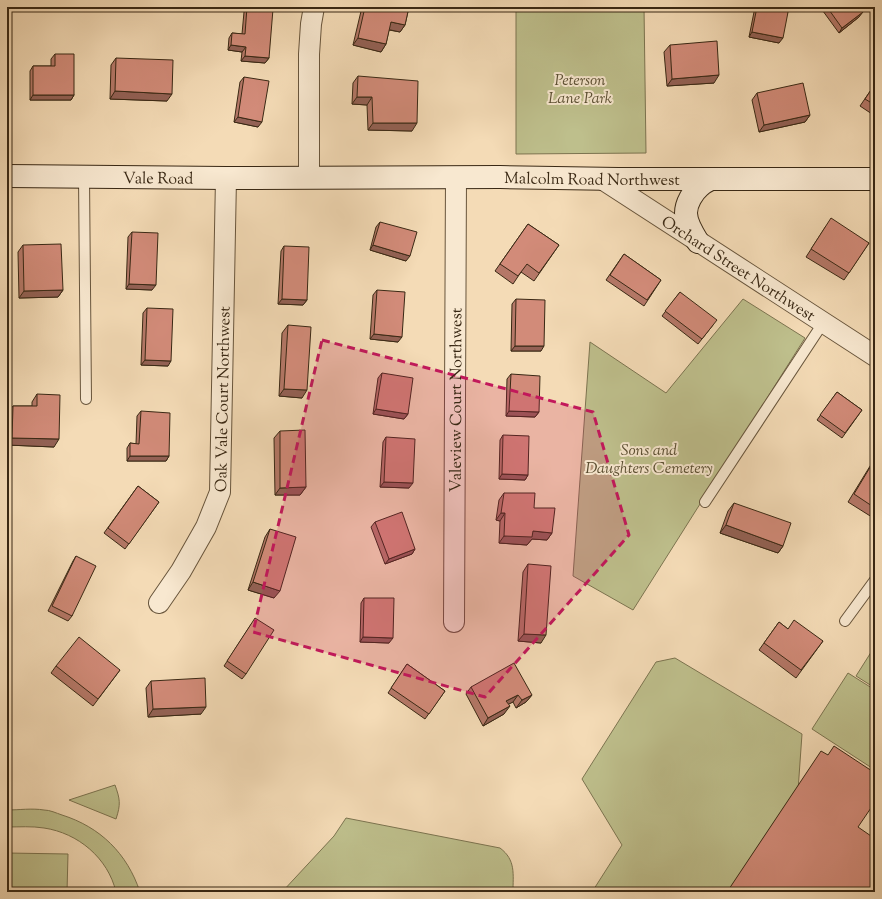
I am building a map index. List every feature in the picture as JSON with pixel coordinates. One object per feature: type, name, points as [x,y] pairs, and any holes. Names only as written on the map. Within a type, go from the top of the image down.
[{"type":"main road","name":"Vale Road","points":[[7,176],[309,178]]},
{"type":"main road","name":"Malcolm Road Northwest","points":[[309,178],[500,177],[602,179],[875,179]]},
{"type":"main road","points":[[698,242],[688,223],[686,213],[688,203],[700,186],[711,179]]},
{"type":"street","points":[[309,178],[309,54],[314,7]]},
{"type":"street","name":"Oak Vale Court Northwest","points":[[159,603],[181,571],[206,527],[220,492],[226,178]]},
{"type":"street","name":"Valeview Court Northwest","points":[[454,622],[456,178]]},
{"type":"street","name":"Orchard Street Northwest","points":[[602,179],[875,356]]},
{"type":"lane","points":[[84,177],[86,399]]},
{"type":"lane","points":[[705,502],[823,323]]},
{"type":"lane","points":[[845,621],[875,580]]},
{"type":"highlighted area","points":[[322,340],[593,412],[629,535],[485,697],[253,632]]},
{"type":"green space","name":"Peterson Lane Park","points":[[516,7],[644,7],[646,153],[516,154]]},
{"type":"green space","name":"Sons and Daughters Cemetery","points":[[743,299],[805,338],[633,610],[573,576],[590,342],[666,393]]},
{"type":"green space","points":[[875,646],[875,688],[856,676]]},
{"type":"green space","points":[[675,658],[802,734],[793,892],[592,892],[622,845],[582,779],[656,662]]},
{"type":"green space","points":[[848,673],[875,690],[875,770],[812,729]]},
{"type":"green space","points":[[115,785],[119,802],[119,809],[116,819],[69,800]]},
{"type":"green space","points":[[7,810],[48,810],[76,820],[100,834],[120,854],[128,865],[140,892],[116,892],[106,868],[99,858],[80,841],[68,835],[39,827],[7,827]]},
{"type":"green space","points":[[346,818],[500,848],[509,857],[511,862],[513,873],[513,892],[282,892],[334,836]]},
{"type":"green space","points":[[7,853],[68,854],[67,892],[7,892]]},
{"type":"building","points":[[247,7],[273,9],[269,58],[245,56],[246,47],[231,45],[232,33],[245,34]]},
{"type":"building","points":[[365,7],[409,7],[405,25],[391,22],[386,44],[358,38]]},
{"type":"building","points":[[757,7],[789,7],[783,38],[752,32]]},
{"type":"building","points":[[827,7],[859,7],[863,12],[842,28]]},
{"type":"building","points":[[717,41],[719,75],[672,79],[670,45]]},
{"type":"building","points":[[55,54],[74,54],[74,95],[33,95],[33,66],[55,66]]},
{"type":"building","points":[[116,58],[173,60],[172,94],[115,91]]},
{"type":"building","points":[[7,62],[8,92],[7,92]]},
{"type":"building","points":[[358,76],[418,81],[417,123],[373,123],[372,97],[357,97]]},
{"type":"building","points":[[244,77],[269,81],[262,122],[238,117]]},
{"type":"building","points":[[803,83],[810,115],[764,125],[757,93]]},
{"type":"building","points":[[875,84],[875,105],[865,99]]},
{"type":"building","points":[[831,218],[869,243],[849,273],[811,249]]},
{"type":"building","points":[[380,222],[417,232],[410,256],[373,245]]},
{"type":"building","points":[[528,224],[559,245],[539,273],[527,264],[518,276],[500,264]]},
{"type":"building","points":[[132,232],[158,233],[156,285],[129,284]]},
{"type":"building","points":[[61,244],[63,290],[24,291],[23,245]]},
{"type":"building","points":[[284,246],[309,247],[307,300],[282,299]]},
{"type":"building","points":[[624,254],[661,280],[647,300],[610,275]]},
{"type":"building","points":[[377,290],[405,292],[402,337],[374,334]]},
{"type":"building","points":[[680,292],[717,320],[702,339],[665,311]]},
{"type":"building","points":[[516,299],[545,300],[544,346],[515,346]]},
{"type":"building","points":[[147,308],[173,309],[171,361],[145,360]]},
{"type":"building","points":[[288,325],[311,327],[307,390],[284,389]]},
{"type":"building","points":[[382,373],[413,378],[408,414],[376,409]]},
{"type":"building","points":[[511,374],[540,376],[539,412],[509,411]]},
{"type":"building","points":[[837,392],[862,410],[845,433],[820,415]]},
{"type":"building","points":[[37,394],[60,395],[59,439],[12,438],[13,406],[37,406]]},
{"type":"building","points":[[141,411],[170,413],[169,456],[130,456],[130,443],[139,444]]},
{"type":"building","points":[[305,430],[306,487],[280,488],[280,431]]},
{"type":"building","points":[[503,435],[529,436],[528,475],[502,474]]},
{"type":"building","points":[[386,437],[415,439],[413,483],[384,482]]},
{"type":"building","points":[[875,459],[875,508],[854,494]]},
{"type":"building","points":[[138,486],[159,502],[129,544],[108,528]]},
{"type":"building","points":[[504,493],[535,493],[534,508],[555,508],[552,533],[533,531],[532,537],[504,536],[505,513],[501,513]]},
{"type":"building","points":[[734,503],[791,523],[783,546],[726,525]]},
{"type":"building","points":[[402,512],[415,549],[389,559],[375,522]]},
{"type":"building","points":[[270,529],[296,537],[280,591],[253,582]]},
{"type":"building","points":[[76,556],[96,566],[72,616],[52,606]]},
{"type":"building","points":[[528,564],[551,566],[546,635],[524,634]]},
{"type":"building","points":[[364,598],[394,598],[393,638],[363,637]]},
{"type":"building","points":[[255,618],[274,630],[246,674],[227,661]]},
{"type":"building","points":[[794,620],[823,641],[801,670],[764,643],[779,622],[788,629]]},
{"type":"building","points":[[79,637],[120,670],[98,699],[56,666]]},
{"type":"building","points":[[514,663],[532,695],[522,700],[518,695],[506,701],[510,706],[488,718],[471,687]]},
{"type":"building","points":[[407,664],[445,691],[429,714],[391,688]]},
{"type":"building","points":[[205,678],[206,707],[153,709],[151,681]]},
{"type":"building","points":[[834,746],[875,773],[875,802],[858,827],[871,836],[875,830],[875,892],[727,892],[821,751],[828,755]]}]
